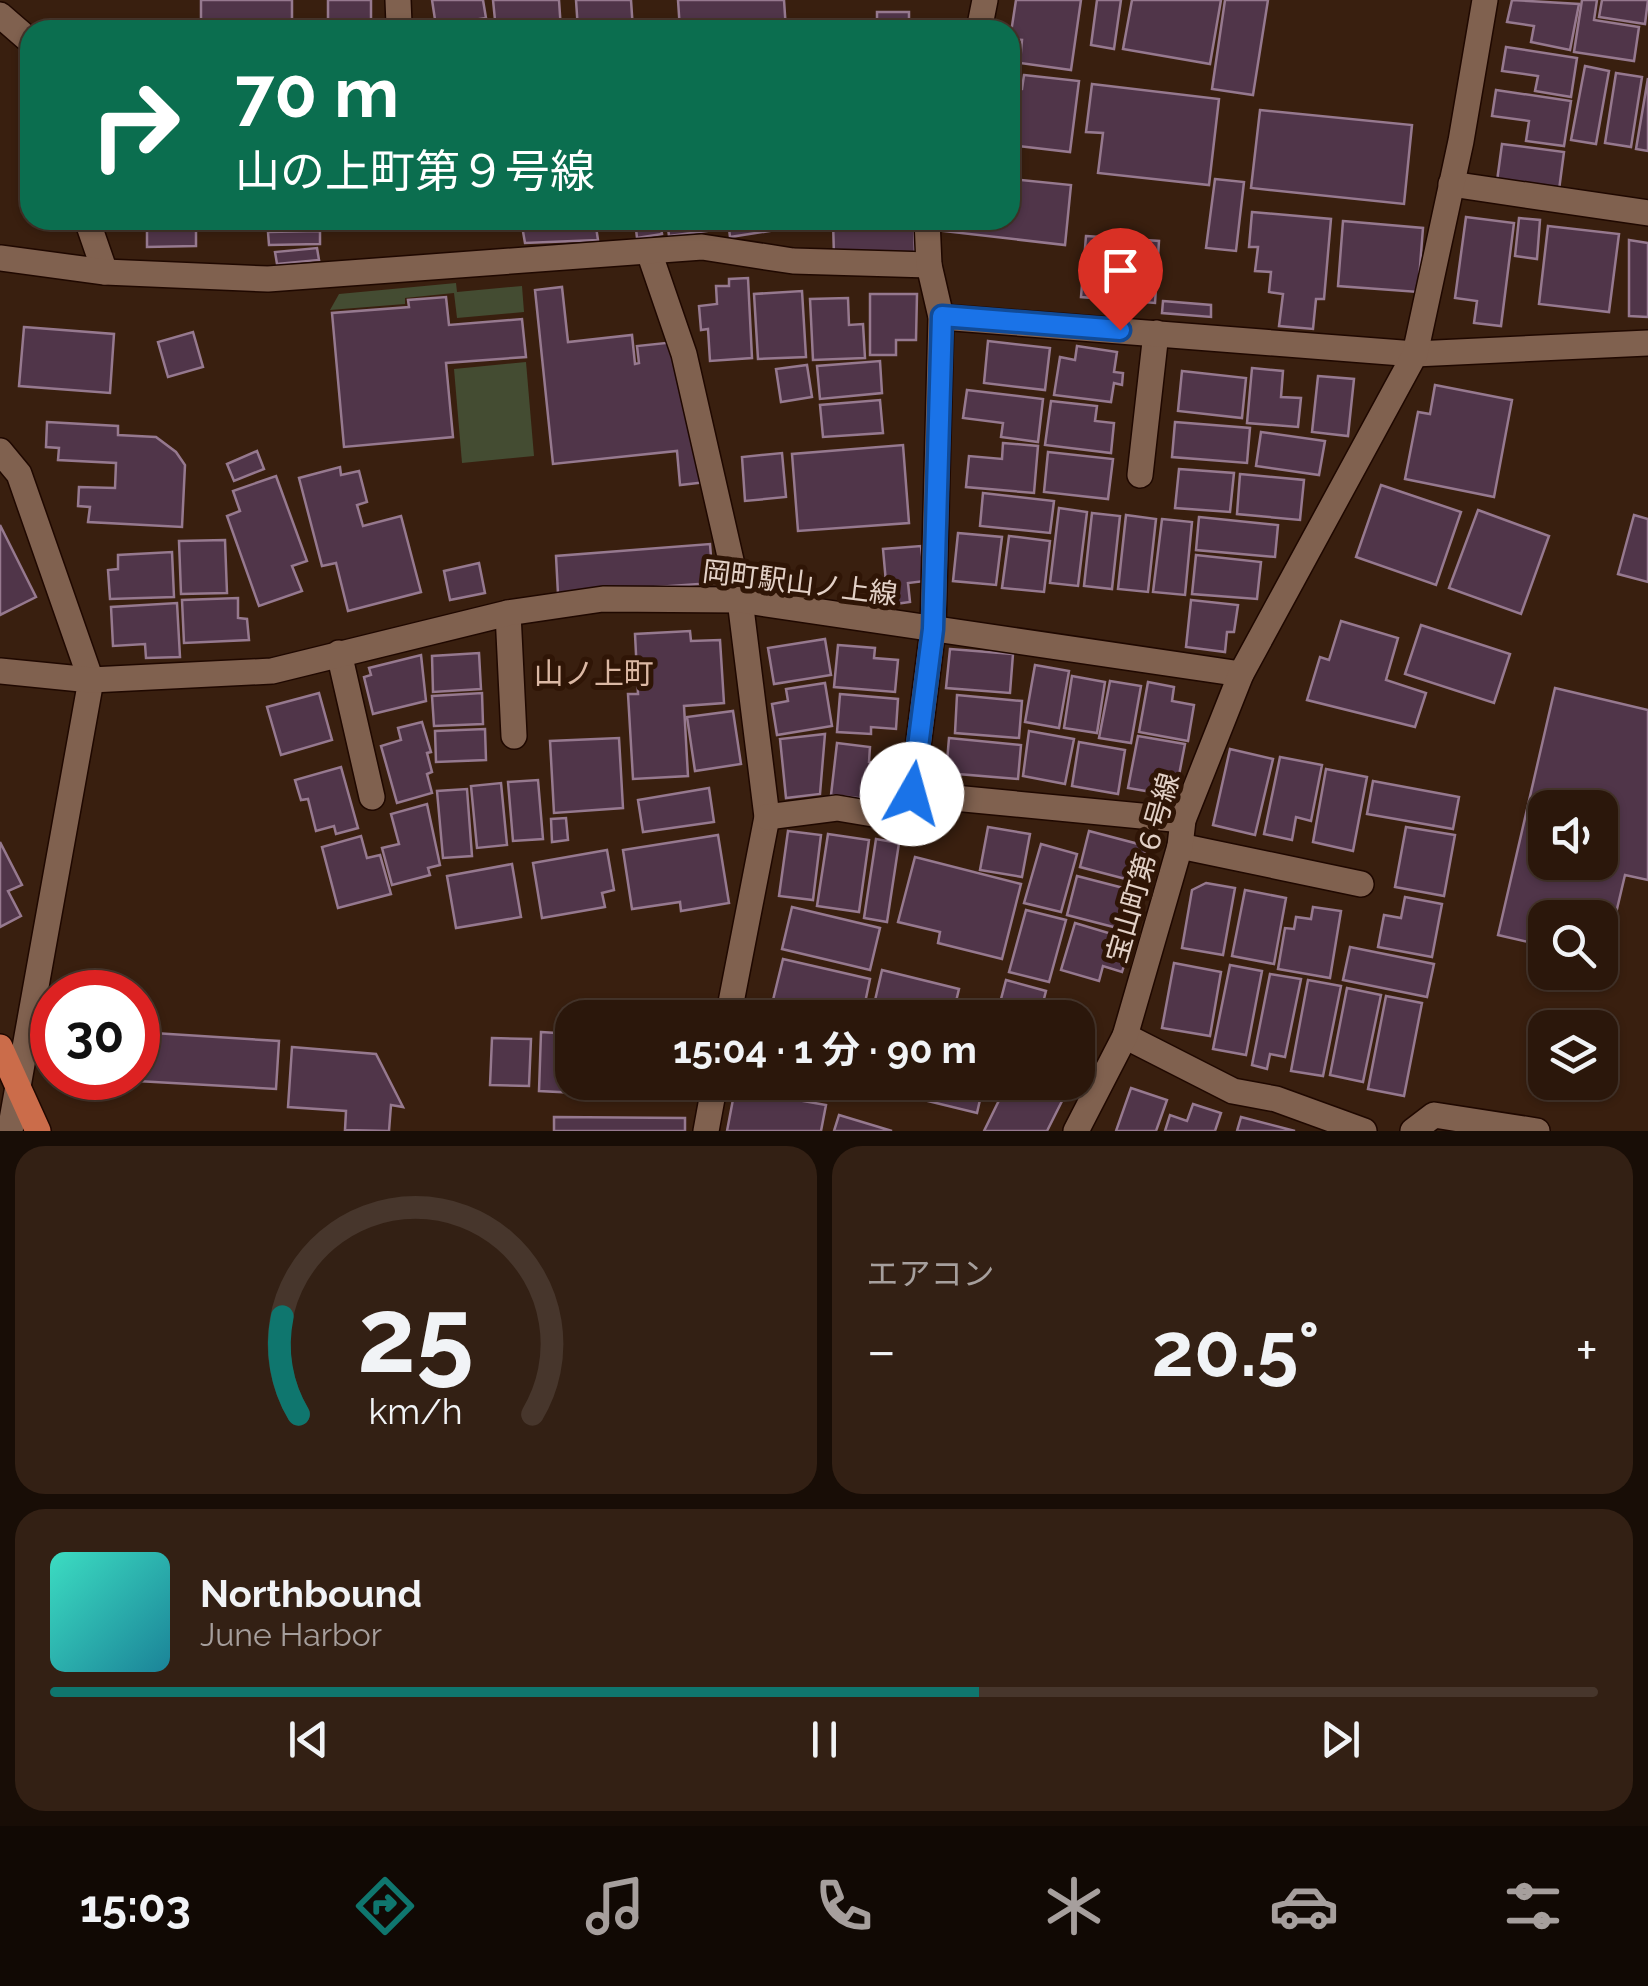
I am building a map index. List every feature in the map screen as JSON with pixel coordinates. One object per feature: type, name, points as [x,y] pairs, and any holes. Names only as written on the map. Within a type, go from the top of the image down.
[{"type":"main road","points":[[0,1048],[38,1131]]},
{"type":"street","points":[[1241,674],[1415,354],[1485,0]]},
{"type":"street","points":[[0,14],[20,32]]},
{"type":"street","points":[[1451,184],[1648,214]]},
{"type":"street","points":[[90,230],[105,272]]},
{"type":"street","points":[[766,817],[837,808],[891,817],[912,794],[933,629],[942,316],[929,264],[927,230]]},
{"type":"street","points":[[0,258],[105,272],[268,280],[702,247],[793,261],[929,264]]},
{"type":"street","points":[[649,252],[684,354],[740,600],[766,817],[731,1000]]},
{"type":"street","points":[[942,316],[1415,354],[1648,343]]},
{"type":"street","points":[[1140,475],[1156,333]]},
{"type":"street","points":[[0,452],[19,474],[91,680],[10,1131]]},
{"type":"street","name":"岡町駅山ノ上線","points":[[0,671],[91,680],[272,670],[508,613],[603,599],[740,600],[1241,674]]},
{"type":"street","points":[[508,613],[514,736]]},
{"type":"street","points":[[339,653],[372,797]]},
{"type":"street","name":"宝山町第６号線","points":[[1076,1131],[1125,1036],[1180,846],[1183,820],[1241,674]]},
{"type":"street","points":[[912,794],[1183,820]]},
{"type":"street","points":[[1180,846],[1360,884]]},
{"type":"street","points":[[1125,1036],[1233,1091],[1276,1099],[1364,1131]]},
{"type":"street","points":[[706,1131],[712,1100]]},
{"type":"street","points":[[1413,1131],[1434,1115],[1537,1131]]},
{"type":"green space","points":[[456,283],[457,292],[522,286],[524,312],[457,318],[454,293],[405,298],[405,304],[330,310],[339,294]]},
{"type":"green space","points":[[526,362],[534,456],[462,463],[454,369]]},
{"type":"building","points":[[201,0],[292,0],[292,20],[201,20]]},
{"type":"building","points":[[328,0],[371,0],[371,20],[328,20]]},
{"type":"building","points":[[432,0],[483,0],[486,18],[435,20]]},
{"type":"building","points":[[493,0],[559,0],[560,20],[495,20]]},
{"type":"building","points":[[576,0],[631,0],[632,20],[577,20]]},
{"type":"building","points":[[678,0],[784,0],[785,20],[679,20]]},
{"type":"building","points":[[1016,0],[1081,0],[1071,70],[1020,63],[1020,20],[1013,20]]},
{"type":"building","points":[[1097,0],[1121,0],[1114,49],[1091,45]]},
{"type":"building","points":[[1132,0],[1221,0],[1210,64],[1123,49]]},
{"type":"building","points":[[1225,0],[1268,0],[1253,95],[1212,89]]},
{"type":"building","points":[[1512,0],[1579,4],[1570,50],[1531,42],[1534,26],[1507,22]]},
{"type":"building","points":[[1582,0],[1597,0],[1594,20],[1639,27],[1634,61],[1574,52]]},
{"type":"building","points":[[1602,0],[1648,0],[1645,24],[1599,17]]},
{"type":"building","points":[[877,12],[909,12],[909,20],[877,20]]},
{"type":"building","points":[[1506,47],[1577,58],[1571,97],[1535,91],[1538,76],[1502,71]]},
{"type":"building","points":[[1585,66],[1609,71],[1596,144],[1571,140]]},
{"type":"building","points":[[1616,73],[1642,77],[1631,147],[1605,143]]},
{"type":"building","points":[[1024,75],[1079,81],[1070,152],[1020,146]]},
{"type":"building","points":[[1648,78],[1648,151],[1636,149]]},
{"type":"building","points":[[1092,84],[1219,99],[1209,185],[1098,173],[1103,133],[1086,132]]},
{"type":"building","points":[[1496,90],[1571,101],[1564,146],[1526,141],[1529,121],[1492,116]]},
{"type":"building","points":[[1260,110],[1412,125],[1404,204],[1251,188]]},
{"type":"building","points":[[1502,144],[1564,152],[1559,190],[1497,181]]},
{"type":"building","points":[[1215,179],[1244,182],[1236,251],[1206,248]]},
{"type":"building","points":[[1020,180],[1071,185],[1065,245],[943,231],[1020,230]]},
{"type":"building","points":[[1252,212],[1331,219],[1324,299],[1316,299],[1313,329],[1279,326],[1283,294],[1269,292],[1271,272],[1255,271],[1258,247],[1249,247]]},
{"type":"building","points":[[1466,217],[1514,223],[1501,326],[1474,323],[1477,301],[1455,298]]},
{"type":"building","points":[[1519,218],[1540,220],[1537,259],[1515,256]]},
{"type":"building","points":[[1343,221],[1423,228],[1418,292],[1338,286]]},
{"type":"building","points":[[1548,226],[1619,234],[1609,312],[1539,304]]},
{"type":"building","points":[[147,230],[196,230],[196,246],[147,247]]},
{"type":"building","points":[[523,230],[596,230],[598,240],[525,243]]},
{"type":"building","points":[[636,230],[661,230],[662,234],[637,238]]},
{"type":"building","points":[[668,230],[714,230],[669,236]]},
{"type":"building","points":[[729,230],[776,230],[730,237]]},
{"type":"building","points":[[833,230],[914,230],[915,256],[834,257]]},
{"type":"building","points":[[320,231],[320,244],[269,245],[268,232]]},
{"type":"building","points":[[1086,236],[1159,241],[1155,303],[1081,297]]},
{"type":"building","points":[[1629,240],[1648,243],[1648,317],[1629,316]]},
{"type":"building","points":[[317,248],[319,260],[277,264],[275,252]]},
{"type":"building","points":[[748,278],[752,358],[710,361],[708,329],[701,330],[699,306],[717,304],[716,286],[729,286],[729,279]]},
{"type":"building","points":[[562,287],[568,342],[632,335],[635,364],[639,363],[637,346],[675,342],[707,482],[680,485],[677,451],[553,464],[535,290]]},
{"type":"building","points":[[802,291],[806,357],[758,359],[754,294]]},
{"type":"building","points":[[870,294],[917,294],[916,340],[896,340],[896,355],[870,355]]},
{"type":"building","points":[[446,297],[449,325],[522,319],[526,357],[446,363],[453,437],[344,447],[332,313],[409,307],[408,300]]},
{"type":"building","points":[[848,298],[849,325],[863,324],[865,358],[813,360],[810,299]]},
{"type":"building","points":[[1163,301],[1211,305],[1211,317],[1162,313]]},
{"type":"building","points":[[24,327],[114,334],[110,393],[19,386]]},
{"type":"building","points":[[193,332],[203,367],[168,377],[158,342]]},
{"type":"building","points":[[988,341],[1050,348],[1045,390],[984,383]]},
{"type":"building","points":[[1077,346],[1117,352],[1114,372],[1123,373],[1122,385],[1114,383],[1111,402],[1054,395],[1060,357],[1075,360]]},
{"type":"building","points":[[880,361],[882,393],[820,399],[817,366]]},
{"type":"building","points":[[807,365],[812,397],[781,402],[776,369]]},
{"type":"building","points":[[1252,368],[1283,371],[1281,397],[1301,398],[1298,427],[1247,423]]},
{"type":"building","points":[[1182,371],[1246,378],[1242,418],[1178,411]]},
{"type":"building","points":[[1318,376],[1354,379],[1348,436],[1312,432]]},
{"type":"building","points":[[1435,385],[1512,400],[1494,497],[1405,479],[1418,412],[1430,414]]},
{"type":"building","points":[[967,390],[1043,399],[1038,442],[1001,437],[1003,423],[963,418]]},
{"type":"building","points":[[880,400],[883,433],[823,437],[820,405]]},
{"type":"building","points":[[1051,401],[1097,406],[1095,421],[1114,423],[1111,453],[1045,445]]},
{"type":"building","points":[[47,422],[118,426],[118,435],[156,437],[176,452],[185,465],[182,527],[88,522],[90,507],[78,506],[79,487],[115,488],[116,463],[58,460],[59,448],[46,447]]},
{"type":"building","points":[[1175,422],[1250,428],[1247,463],[1172,457]]},
{"type":"building","points":[[1261,432],[1325,441],[1319,475],[1256,466]]},
{"type":"building","points":[[1003,443],[1038,446],[1034,493],[966,487],[969,456],[1002,459]]},
{"type":"building","points":[[903,445],[909,523],[798,531],[792,454]]},
{"type":"building","points":[[257,451],[264,469],[234,481],[227,464]]},
{"type":"building","points":[[1048,452],[1113,459],[1108,499],[1044,492]]},
{"type":"building","points":[[782,453],[786,497],[745,501],[742,457]]},
{"type":"building","points":[[340,467],[341,475],[359,471],[367,502],[357,505],[363,526],[401,516],[421,592],[348,611],[336,563],[322,566],[299,478]]},
{"type":"building","points":[[1179,469],[1234,473],[1230,512],[1175,508]]},
{"type":"building","points":[[1240,474],[1304,480],[1300,520],[1237,514]]},
{"type":"building","points":[[276,476],[307,561],[292,566],[302,591],[259,606],[227,516],[240,511],[233,491]]},
{"type":"building","points":[[1381,485],[1461,512],[1436,585],[1356,557]]},
{"type":"building","points":[[983,493],[1054,501],[1050,533],[980,526]]},
{"type":"building","points":[[1059,508],[1087,512],[1078,586],[1050,583]]},
{"type":"building","points":[[1478,510],[1549,536],[1521,614],[1449,588]]},
{"type":"building","points":[[1092,513],[1120,516],[1112,589],[1084,586]]},
{"type":"building","points":[[1126,515],[1156,519],[1148,592],[1118,589]]},
{"type":"building","points":[[1634,515],[1648,519],[1648,582],[1618,574]]},
{"type":"building","points":[[1199,517],[1278,525],[1275,557],[1196,550]]},
{"type":"building","points":[[1162,519],[1192,522],[1185,595],[1153,592]]},
{"type":"building","points":[[0,525],[36,597],[0,615]]},
{"type":"building","points":[[958,533],[1002,537],[996,585],[953,581]]},
{"type":"building","points":[[1009,536],[1050,541],[1044,592],[1002,588]]},
{"type":"building","points":[[225,540],[227,593],[181,594],[179,541]]},
{"type":"building","points":[[710,544],[713,583],[558,594],[556,556]]},
{"type":"building","points":[[921,546],[925,581],[908,583],[910,602],[888,605],[883,549]]},
{"type":"building","points":[[172,552],[174,597],[110,599],[108,570],[118,569],[118,555]]},
{"type":"building","points":[[1196,555],[1261,562],[1257,599],[1192,594]]},
{"type":"building","points":[[479,563],[485,593],[450,600],[444,571]]},
{"type":"building","points":[[238,598],[238,618],[247,619],[249,640],[184,643],[182,600]]},
{"type":"building","points":[[1191,600],[1238,605],[1234,632],[1227,632],[1225,652],[1186,647]]},
{"type":"building","points":[[177,603],[180,657],[146,658],[145,644],[113,646],[111,607]]},
{"type":"building","points":[[1341,621],[1398,638],[1386,680],[1426,693],[1415,727],[1307,700],[1320,657],[1329,660]]},
{"type":"building","points":[[1421,625],[1510,654],[1494,703],[1405,674]]},
{"type":"building","points":[[690,631],[691,641],[720,640],[724,703],[684,706],[688,776],[633,779],[628,694],[638,694],[635,634]]},
{"type":"building","points":[[825,639],[831,675],[774,684],[768,648]]},
{"type":"building","points":[[838,645],[875,648],[874,658],[898,660],[895,692],[834,687]]},
{"type":"building","points":[[950,649],[1013,654],[1010,693],[946,688]]},
{"type":"building","points":[[479,653],[481,689],[433,692],[432,656]]},
{"type":"building","points":[[421,655],[426,701],[373,714],[364,677],[371,675],[369,668]]},
{"type":"building","points":[[1035,665],[1069,671],[1059,728],[1025,722]]},
{"type":"building","points":[[1072,676],[1105,682],[1097,733],[1064,728]]},
{"type":"building","points":[[1110,681],[1141,686],[1131,743],[1099,738]]},
{"type":"building","points":[[1148,682],[1174,687],[1172,701],[1194,705],[1188,741],[1139,732]]},
{"type":"building","points":[[825,683],[832,726],[777,735],[772,704],[788,701],[786,689]]},
{"type":"building","points":[[1555,688],[1648,710],[1648,880],[1625,875],[1618,905],[1618,900],[1528,900],[1528,942],[1498,935],[1528,805],[1528,880],[1618,880],[1618,790],[1531,790]]},
{"type":"building","points":[[319,693],[332,740],[281,755],[267,707]]},
{"type":"building","points":[[482,693],[483,724],[434,726],[432,696]]},
{"type":"building","points":[[840,694],[898,699],[896,729],[871,727],[871,734],[837,732]]},
{"type":"building","points":[[957,695],[1022,701],[1019,738],[955,733]]},
{"type":"building","points":[[733,711],[741,764],[695,771],[687,717]]},
{"type":"building","points":[[422,722],[431,752],[427,753],[432,772],[427,774],[432,793],[397,803],[381,746],[401,740],[398,728]]},
{"type":"building","points":[[485,729],[486,760],[436,762],[435,731]]},
{"type":"building","points":[[1029,731],[1074,739],[1065,784],[1023,776]]},
{"type":"building","points":[[825,734],[820,794],[786,798],[780,739]]},
{"type":"building","points":[[1138,736],[1185,744],[1175,796],[1128,788]]},
{"type":"building","points":[[619,738],[623,808],[554,813],[550,741]]},
{"type":"building","points":[[949,738],[1021,745],[1018,779],[946,773]]},
{"type":"building","points":[[1079,742],[1125,750],[1118,794],[1072,786]]},
{"type":"building","points":[[837,743],[870,747],[869,762],[888,764],[884,801],[831,795]]},
{"type":"building","points":[[1230,749],[1273,759],[1255,835],[1213,825]]},
{"type":"building","points":[[1280,757],[1322,765],[1311,821],[1296,817],[1292,840],[1264,834]]},
{"type":"building","points":[[341,767],[358,828],[336,834],[334,826],[316,831],[308,799],[301,800],[295,780]]},
{"type":"building","points":[[1326,769],[1367,777],[1353,851],[1313,842]]},
{"type":"building","points":[[538,780],[543,839],[513,841],[508,782]]},
{"type":"building","points":[[1373,781],[1459,797],[1453,829],[1367,814]]},
{"type":"building","points":[[501,783],[507,845],[477,848],[471,786]]},
{"type":"building","points":[[709,788],[714,822],[643,832],[638,800]]},
{"type":"building","points":[[467,789],[472,856],[443,858],[437,791]]},
{"type":"building","points":[[427,804],[440,865],[428,868],[430,875],[392,885],[382,848],[399,844],[391,814]]},
{"type":"building","points":[[566,818],[568,840],[552,842],[551,819]]},
{"type":"building","points":[[988,827],[1030,834],[1022,877],[980,870]]},
{"type":"building","points":[[1406,827],[1455,835],[1444,896],[1395,887]]},
{"type":"building","points":[[788,831],[821,835],[813,900],[779,896]]},
{"type":"building","points":[[1089,831],[1146,846],[1137,882],[1080,867]]},
{"type":"building","points":[[828,834],[869,840],[859,912],[817,906]]},
{"type":"building","points":[[718,835],[729,903],[681,911],[680,902],[632,909],[623,850]]},
{"type":"building","points":[[361,836],[367,858],[380,855],[391,894],[338,908],[322,847]]},
{"type":"building","points":[[876,839],[899,843],[887,922],[864,918]]},
{"type":"building","points":[[0,842],[22,885],[8,891],[21,916],[0,927]]},
{"type":"building","points":[[1041,844],[1077,854],[1061,912],[1024,903]]},
{"type":"building","points":[[607,850],[614,890],[602,893],[605,907],[542,918],[533,863]]},
{"type":"building","points":[[915,857],[1021,884],[1002,959],[938,943],[940,932],[898,922]]},
{"type":"building","points":[[512,864],[521,917],[456,928],[447,876]]},
{"type":"building","points":[[1077,876],[1135,891],[1125,930],[1067,915]]},
{"type":"building","points":[[1206,883],[1235,888],[1223,955],[1182,948],[1192,890]]},
{"type":"building","points":[[1245,890],[1286,898],[1274,964],[1232,956]]},
{"type":"building","points":[[1405,897],[1442,904],[1432,957],[1378,947],[1384,915],[1401,918]]},
{"type":"building","points":[[792,907],[880,928],[870,970],[782,949]]},
{"type":"building","points":[[1313,907],[1341,911],[1330,978],[1278,969],[1285,928],[1294,929],[1296,917],[1311,919]]},
{"type":"building","points":[[1026,910],[1066,920],[1049,982],[1009,972]]},
{"type":"building","points":[[1075,923],[1132,940],[1122,972],[1103,966],[1099,981],[1061,970]]},
{"type":"building","points":[[1350,947],[1434,964],[1427,997],[1343,980]]},
{"type":"building","points":[[783,959],[870,979],[866,1000],[773,1000]]},
{"type":"building","points":[[1174,963],[1221,972],[1210,1036],[1162,1028]]},
{"type":"building","points":[[1230,965],[1262,971],[1246,1055],[1213,1049]]},
{"type":"building","points":[[882,970],[959,989],[956,1000],[875,1000]]},
{"type":"building","points":[[1270,974],[1301,979],[1285,1057],[1270,1054],[1267,1069],[1252,1065]]},
{"type":"building","points":[[1006,980],[1046,991],[1044,1000],[1001,1000]]},
{"type":"building","points":[[1308,980],[1341,986],[1323,1076],[1291,1071]]},
{"type":"building","points":[[1347,988],[1381,995],[1363,1082],[1330,1075]]},
{"type":"building","points":[[1386,996],[1422,1003],[1404,1096],[1368,1089]]},
{"type":"building","points":[[541,1032],[555,1033],[555,1092],[539,1091]]},
{"type":"building","points":[[160,1033],[279,1041],[276,1089],[160,1082]]},
{"type":"building","points":[[492,1038],[531,1039],[529,1086],[490,1085]]},
{"type":"building","points":[[292,1047],[376,1054],[403,1107],[391,1105],[389,1131],[345,1130],[346,1111],[288,1107]]},
{"type":"building","points":[[1131,1088],[1167,1100],[1156,1131],[1116,1131]]},
{"type":"building","points":[[733,1100],[798,1100],[826,1105],[821,1131],[727,1131]]},
{"type":"building","points":[[924,1100],[980,1100],[977,1113]]},
{"type":"building","points":[[999,1100],[1062,1100],[1047,1131],[984,1131]]},
{"type":"building","points":[[1193,1104],[1221,1113],[1215,1131],[1165,1131],[1170,1115],[1187,1121]]},
{"type":"building","points":[[839,1115],[892,1131],[834,1131]]},
{"type":"building","points":[[554,1117],[685,1118],[685,1131],[554,1131]]},
{"type":"building","points":[[1241,1117],[1295,1131],[1237,1131]]},
{"type":"district","name":"山ノ上町","points":[[594,673]]},
{"type":"route","points":[[912,794],[933,629],[942,316],[1120,330]]}]
